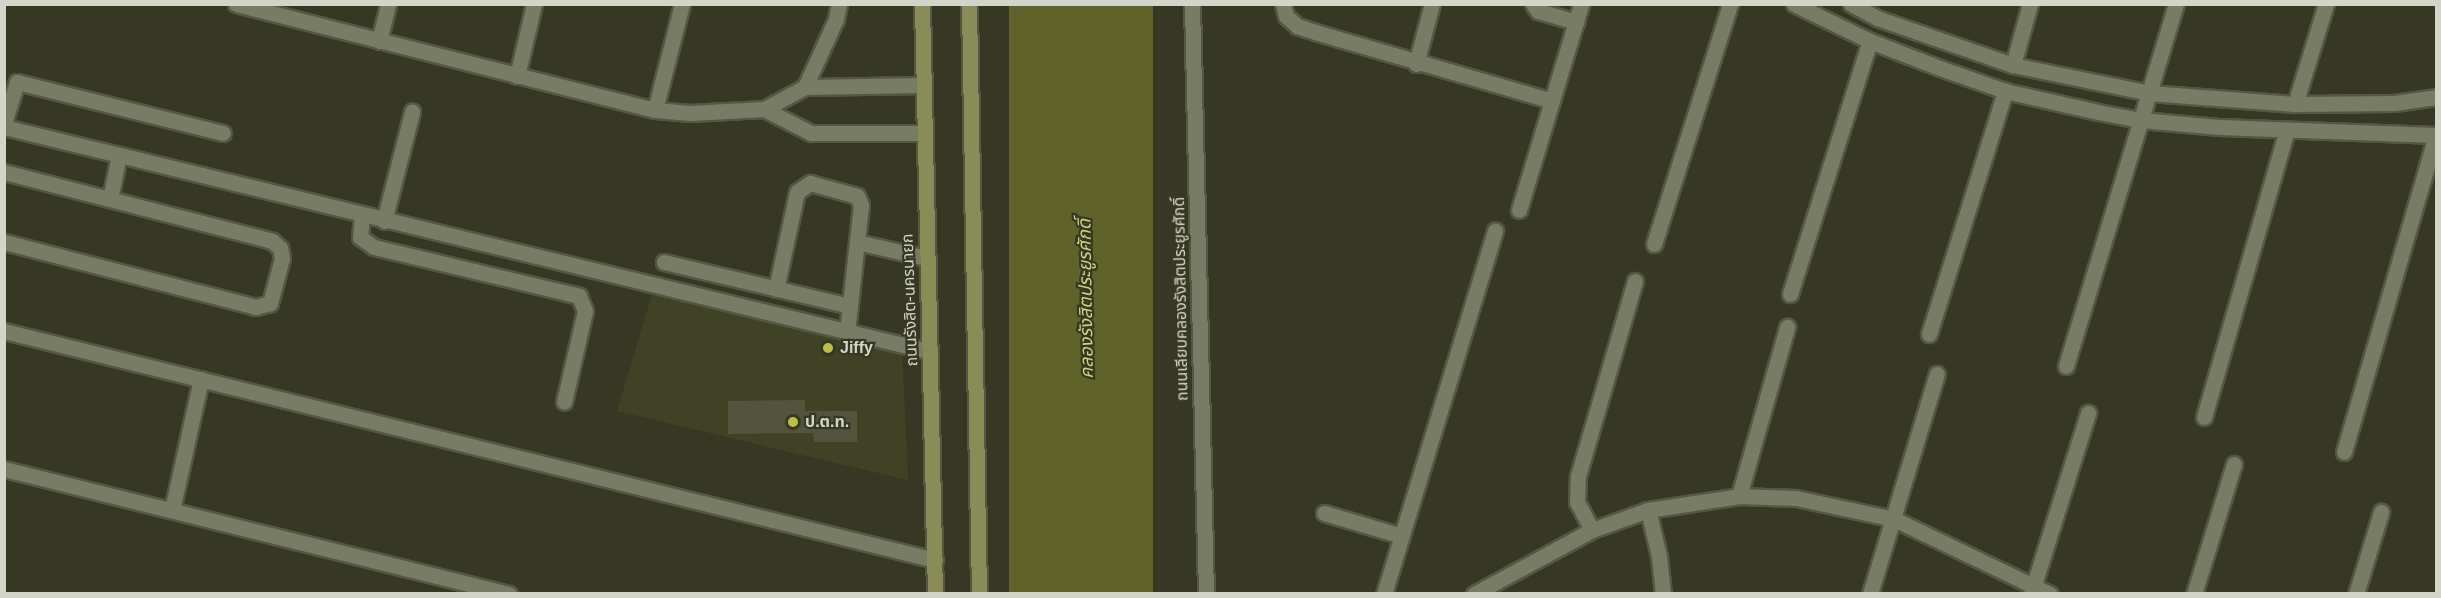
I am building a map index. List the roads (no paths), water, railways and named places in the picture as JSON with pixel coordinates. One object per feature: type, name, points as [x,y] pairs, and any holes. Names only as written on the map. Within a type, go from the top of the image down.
[{"type":"main road","name":"ถนนรังสิต-นครนายก","points":[[922,4],[935,594]]},
{"type":"main road","points":[[969,4],[979,594]]},
{"type":"street","points":[[379,41],[388,4]]},
{"type":"street","points":[[517,76],[534,4]]},
{"type":"street","points":[[656,110],[682,4]]},
{"type":"street","points":[[805,87],[836,20],[839,4]]},
{"type":"street","name":"ถนนเลียบคลองรังสิตประยูรศักดิ์","points":[[1192,4],[1206,594]]},
{"type":"street","points":[[1283,4],[1286,16],[1297,26],[1416,64],[1552,101]]},
{"type":"street","points":[[1416,64],[1432,4]]},
{"type":"street","points":[[1533,4],[1538,11],[1576,22]]},
{"type":"street","points":[[1519,210],[1581,4]]},
{"type":"street","points":[[1654,244],[1730,4]]},
{"type":"street","points":[[1794,4],[1870,41],[2005,91],[2141,120],[2287,130],[2436,135],[2344,452]]},
{"type":"street","points":[[1851,4],[1879,11],[2013,64],[2149,93],[2295,104],[2394,103],[2436,97]]},
{"type":"street","points":[[2013,64],[2030,4]]},
{"type":"street","points":[[2066,366],[2176,4]]},
{"type":"street","points":[[2295,104],[2326,4]]},
{"type":"street","points":[[245,6],[656,110],[690,113],[764,109],[805,87],[923,85]]},
{"type":"street","points":[[1790,294],[1870,41]]},
{"type":"street","points":[[223,133],[11,80],[4,125],[384,221],[928,351]]},
{"type":"street","points":[[1929,334],[2005,91]]},
{"type":"street","points":[[764,109],[811,133],[924,133]]},
{"type":"street","points":[[384,221],[412,112]]},
{"type":"street","points":[[2204,417],[2287,130]]},
{"type":"street","points":[[110,199],[119,155]]},
{"type":"street","points":[[4,172],[272,241],[280,248],[282,258],[270,303],[256,307],[4,242]]},
{"type":"street","points":[[776,289],[797,192],[810,183],[857,196],[861,205],[847,331]]},
{"type":"street","points":[[362,215],[360,237],[374,247],[579,296],[585,311],[564,402]]},
{"type":"street","points":[[1384,594],[1495,231]]},
{"type":"street","points":[[857,242],[927,258]]},
{"type":"street","points":[[664,262],[850,306]]},
{"type":"street","points":[[1592,530],[1577,502],[1578,476],[1635,281]]},
{"type":"street","points":[[1739,496],[1787,327]]},
{"type":"street","points":[[4,331],[935,560]]},
{"type":"street","points":[[1870,594],[1937,374]]},
{"type":"street","points":[[172,510],[201,379]]},
{"type":"street","points":[[2032,589],[2088,413]]},
{"type":"street","points":[[2194,594],[2234,464]]},
{"type":"street","points":[[4,469],[509,594]]},
{"type":"street","points":[[1474,594],[1592,530],[1648,510],[1739,496],[1796,498],[1894,519],[2032,589],[2050,594]]},
{"type":"street","points":[[1648,510],[1659,556],[1663,594]]},
{"type":"street","points":[[2356,594],[2381,512]]},
{"type":"street","points":[[1324,513],[1402,536]]},
{"type":"water","name":"คลองรังสิตประยูรศักดิ์","points":[[1009,5],[1153,5],[1153,593],[1009,593]]},
{"type":"place","name":"Jiffy","points":[[828,348]]},
{"type":"place","name":"ป.ต.ท.","points":[[793,422]]}]
